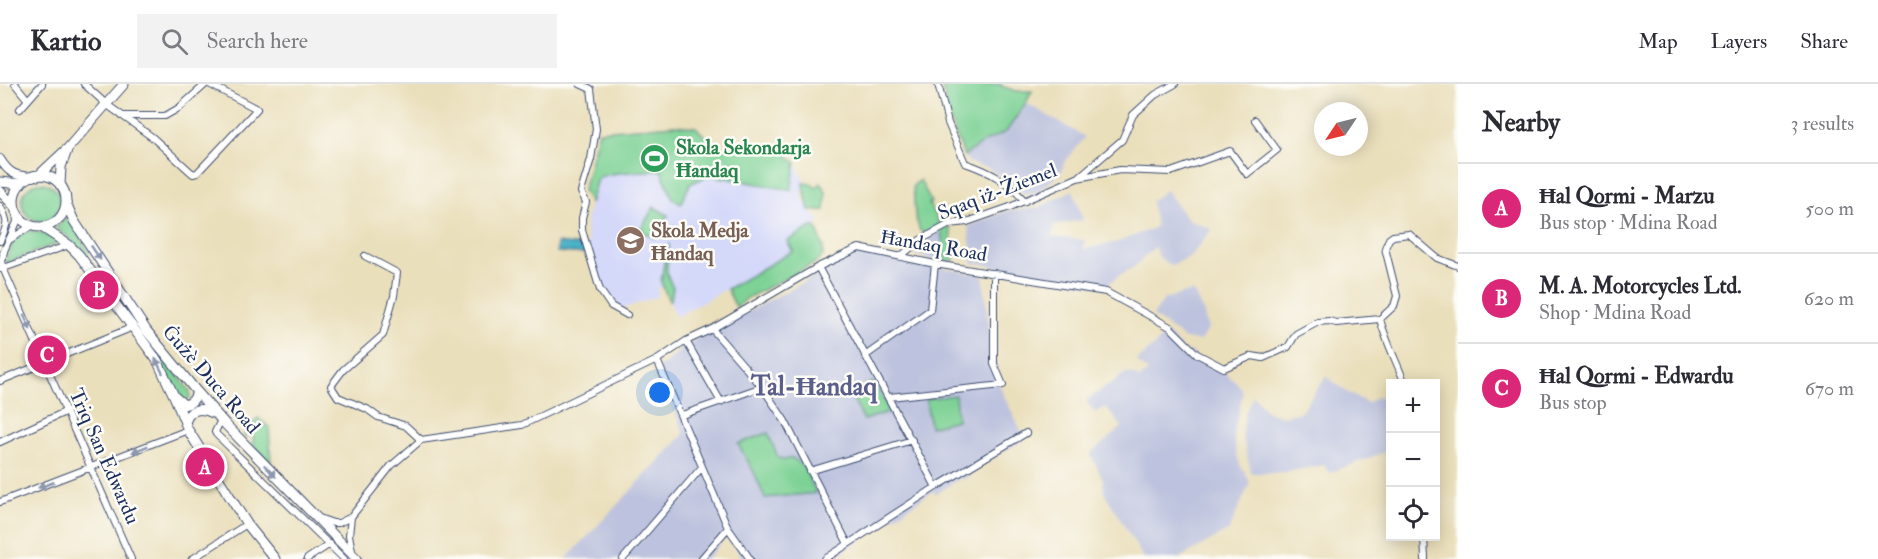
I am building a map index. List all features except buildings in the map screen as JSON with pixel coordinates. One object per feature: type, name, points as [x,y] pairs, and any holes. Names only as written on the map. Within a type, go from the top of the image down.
[{"type":"highway","points":[[15,209],[14,197],[21,184],[35,176],[68,148],[124,84]]},
{"type":"highway","points":[[60,185],[61,167],[68,148]]},
{"type":"highway","points":[[35,176],[54,179],[66,197],[64,212],[59,220],[43,228]]},
{"type":"highway","points":[[0,182],[21,184]]},
{"type":"highway","points":[[0,191],[25,223],[43,228],[69,245],[91,269],[133,325],[157,360],[187,426],[247,524],[275,559]]},
{"type":"highway","name":"Ġużè Duca Road","points":[[66,203],[74,221],[146,330],[218,417],[355,558]]},
{"type":"highway","points":[[176,398],[184,405],[188,404],[197,392]]},
{"type":"highway","points":[[187,426],[189,414],[195,410],[206,410],[218,417]]},
{"type":"main road","points":[[0,159],[7,170],[14,175],[35,176]]},
{"type":"street","points":[[15,84],[28,100]]},
{"type":"street","points":[[20,109],[42,84]]},
{"type":"street","points":[[84,84],[121,116],[152,137],[193,174],[197,173],[258,109],[207,84],[179,108],[165,116],[121,116]]},
{"type":"street","points":[[580,84],[591,89],[596,129],[591,159],[581,192],[586,202],[582,230],[600,290],[611,306],[627,315]]},
{"type":"street","points":[[938,84],[948,123],[965,163],[989,171],[1017,191],[1025,201]]},
{"type":"street","points":[[1077,178],[1122,140],[1133,115],[1155,94],[1175,84]]},
{"type":"street","name":"Sqaq iż-Żiemel","points":[[901,256],[920,240],[950,224],[967,222],[1025,201],[1077,178],[1120,170],[1170,172],[1230,151],[1247,174],[1277,150],[1255,120]]},
{"type":"street","points":[[0,206],[8,225],[0,241]]},
{"type":"street","points":[[15,209],[17,222],[2,255],[1,269],[69,245]]},
{"type":"street","points":[[11,239],[31,226]]},
{"type":"street","points":[[1403,379],[1380,320],[1394,306],[1397,296],[1385,248],[1389,239],[1393,236],[1409,234],[1437,258],[1458,266]]},
{"type":"street","name":"Ħandaq Road","points":[[421,440],[522,425],[657,360],[686,341],[712,329],[818,267],[859,248],[935,264],[1106,292],[1170,327],[1197,354],[1224,368],[1252,356],[1263,358],[1288,347],[1296,334],[1318,322],[1380,320]]},
{"type":"street","points":[[311,513],[333,523],[339,523],[351,517],[391,466],[421,440],[406,426],[378,417],[367,409],[338,397],[331,386],[343,370],[383,335],[394,296],[397,273],[365,256]]},
{"type":"street","points":[[865,356],[930,310],[935,264]]},
{"type":"street","points":[[818,267],[936,487]]},
{"type":"street","name":"Triq San Edwardu","points":[[1,269],[67,411],[131,559]]},
{"type":"street","points":[[889,398],[1004,385],[994,364],[994,273]]},
{"type":"street","points":[[0,381],[126,330],[133,325]]},
{"type":"street","points":[[712,329],[762,387],[785,421],[848,544]]},
{"type":"street","points":[[686,341],[721,402]]},
{"type":"street","points":[[657,360],[728,528],[750,559]]},
{"type":"street","points":[[682,415],[762,387]]},
{"type":"street","points":[[0,442],[67,411]]},
{"type":"street","points":[[218,417],[216,434],[344,559]]},
{"type":"street","points":[[0,502],[92,468],[187,426]]},
{"type":"street","points":[[825,559],[936,487],[1026,433]]},
{"type":"street","points":[[810,471],[912,440]]},
{"type":"street","points":[[623,559],[702,466]]},
{"type":"street","points":[[351,517],[349,535],[355,558]]},
{"type":"street","points":[[192,559],[247,524]]},
{"type":"street","points":[[701,559],[728,528]]},
{"type":"street","points":[[1424,541],[1425,559]]},
{"type":"street","points":[[307,559],[330,544]]},
{"type":"shaded area","points":[[1026,103],[1085,137],[1064,163],[1061,173],[1038,192],[1025,194],[988,168],[970,163],[964,156],[982,143]]},
{"type":"shaded area","name":"Skola Sekondarja Ħandaq","points":[[755,143],[785,152],[796,163],[806,186],[801,194],[809,211],[819,219],[816,227],[787,241],[794,251],[676,317],[663,286],[657,289],[659,296],[622,309],[604,289],[588,244],[587,216],[597,179],[605,174],[661,170],[673,199],[683,202],[690,184],[710,175],[722,176],[714,146],[733,149],[740,146],[751,147]]},
{"type":"shaded area","points":[[1073,190],[1083,220],[1054,225],[1052,237],[1084,240],[1084,249],[1118,242],[1154,228],[1156,225],[1151,201],[1166,190],[1188,220],[1212,229],[1191,256],[1171,266],[1159,257],[1155,247],[1134,267],[1118,276],[1104,288],[973,264],[968,226],[1007,211],[1038,208]]},
{"type":"shaded area","points":[[941,230],[945,261],[931,260],[914,254],[916,247]]},
{"type":"shaded area","points":[[860,253],[983,275],[990,335],[1001,389],[1025,439],[970,472],[969,476],[963,480],[961,478],[936,494],[933,491],[832,559],[743,559],[727,536],[707,559],[566,559],[684,434],[658,369],[692,341]]},
{"type":"shaded area","points":[[1193,291],[1203,311],[1208,329],[1201,341],[1185,339],[1153,316],[1164,299]]},
{"type":"shaded area","points":[[1168,333],[1187,354],[1191,351],[1199,360],[1223,372],[1239,385],[1243,392],[1233,435],[1242,470],[1244,469],[1250,483],[1229,530],[1178,559],[1144,559],[1104,492],[1103,479],[1090,454],[1122,427],[1105,407],[1095,413],[1086,401],[1126,373],[1135,375],[1139,379],[1148,372],[1137,361]]},
{"type":"shaded area","points":[[1326,376],[1348,393],[1368,403],[1376,397],[1386,396],[1386,452],[1329,473],[1324,465],[1280,473],[1251,473],[1242,435],[1245,414],[1253,395],[1269,413],[1284,416],[1301,412]]},
{"type":"green space","points":[[941,84],[1001,84],[1001,86],[1016,91],[1032,91],[1006,132],[982,143],[964,156],[948,115]]},
{"type":"green space","name":"Skola Sekondarja Ħandaq","points":[[674,125],[696,127],[711,142],[726,149],[751,147],[755,143],[779,148],[796,163],[791,190],[710,175],[690,184],[681,204],[673,199],[661,170],[602,176],[597,179],[590,203],[583,190],[599,131]]},
{"type":"green space","points":[[920,180],[940,224],[926,234],[920,231],[915,215],[913,186]]},
{"type":"green space","points":[[41,183],[55,188],[60,202],[55,216],[41,221],[27,216],[22,202],[27,188]]},
{"type":"green space","points":[[803,183],[812,184],[816,188],[821,183],[826,192],[825,210],[809,211]]},
{"type":"green space","points":[[654,207],[668,215],[654,238],[640,230]]},
{"type":"green space","points":[[67,217],[89,252],[85,255],[56,228]]},
{"type":"green space","points":[[950,226],[954,261],[945,261],[941,230]]},
{"type":"green space","points":[[816,227],[823,246],[823,255],[817,262],[747,298],[737,307],[727,289],[793,251],[787,241]]},
{"type":"green space","points":[[28,231],[41,232],[58,243],[4,264],[15,238]]},
{"type":"green space","points":[[669,245],[667,271],[673,287],[669,301],[661,282],[666,250]]},
{"type":"green space","points":[[100,268],[139,327],[190,391],[190,398],[180,399],[125,309],[97,270]]},
{"type":"green space","points":[[873,382],[891,411],[864,420],[850,393]]},
{"type":"green space","points":[[955,395],[957,420],[930,427],[926,399]]},
{"type":"green space","points":[[258,418],[269,427],[271,463],[252,444],[254,438],[251,435],[245,437],[243,435]]},
{"type":"green space","points":[[768,433],[778,458],[785,460],[793,458],[803,466],[816,493],[765,498],[738,444]]},
{"type":"water","points":[[557,243],[584,246],[587,254],[557,252]]},
{"type":"place","name":"Skola Sekondarja Ħandaq","points":[[655,158]]},
{"type":"place","name":"Skola Medja Ħandaq","points":[[630,241]]},
{"type":"place","name":"M. A. Motorcycles Ltd.","points":[[99,290]]},
{"type":"place","name":"Ħal Qormi - Edwardu","points":[[47,355]]},
{"type":"place","name":"Ħal Qormi - Marzu","points":[[205,467]]},
{"type":"district","name":"Tal-Ħandaq","points":[[814,386]]}]
